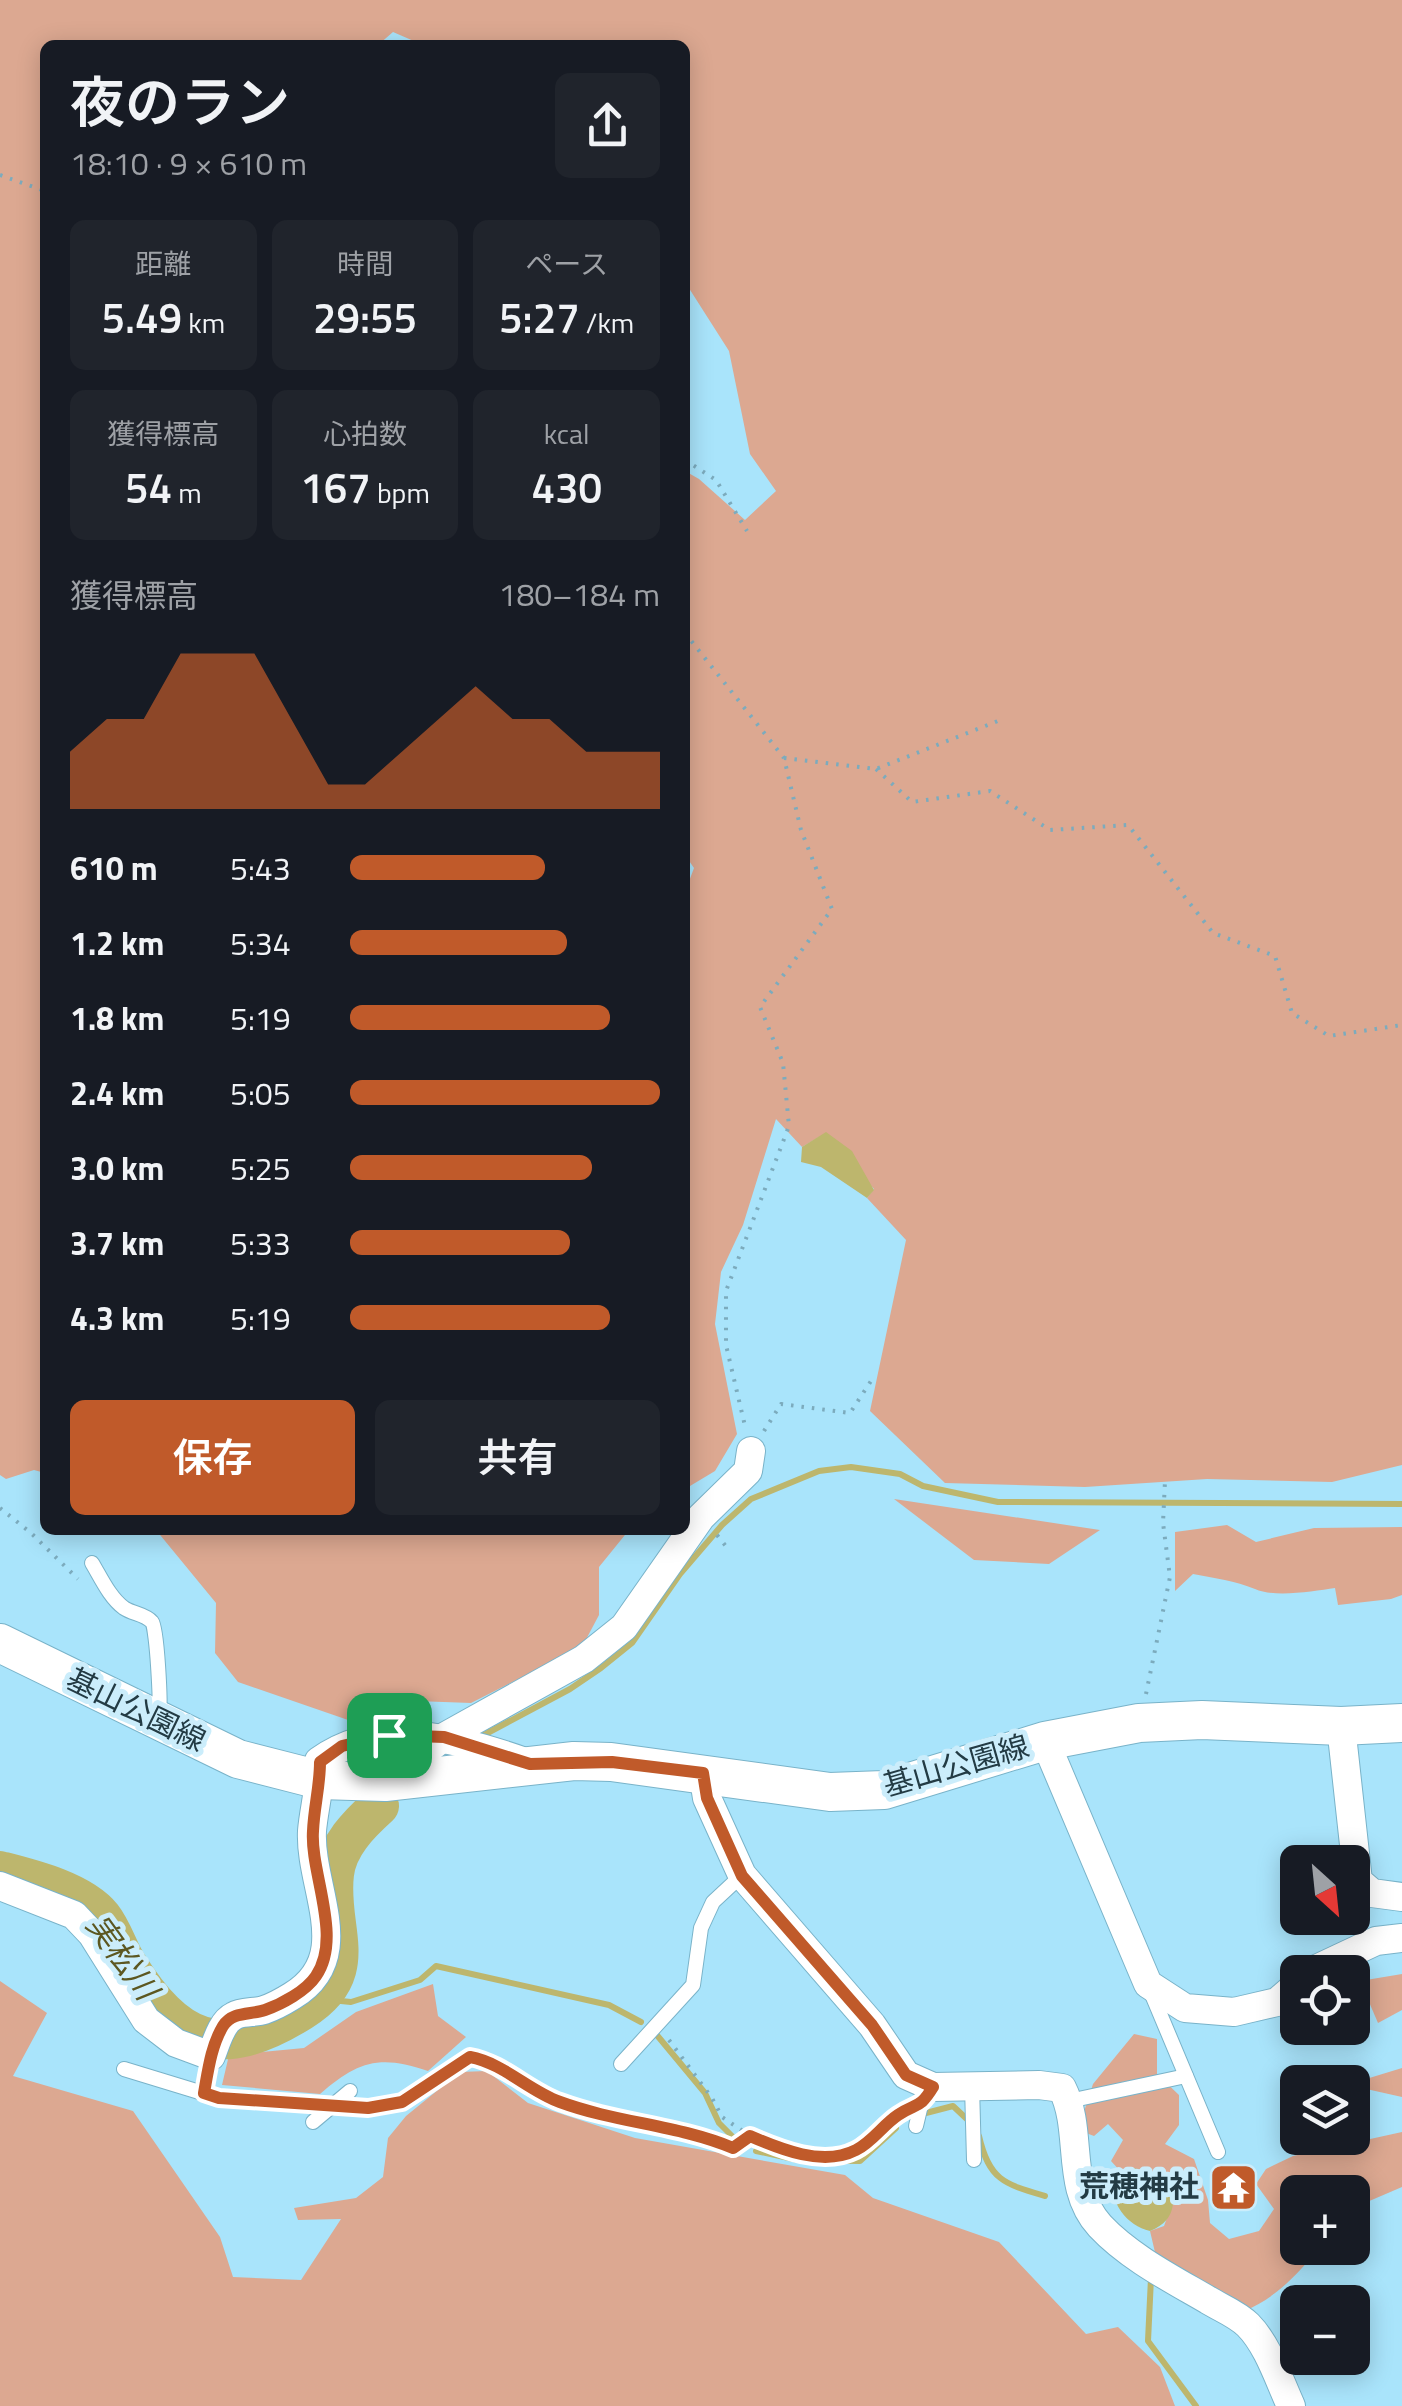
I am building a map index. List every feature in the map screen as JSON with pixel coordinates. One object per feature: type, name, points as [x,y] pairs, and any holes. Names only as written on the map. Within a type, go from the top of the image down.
[{"type":"main road","name":"基山公園線","points":[[0,1643],[238,1759],[320,1780],[386,1782],[530,1764],[612,1762],[830,1792],[884,1790],[1046,1741],[1139,1723],[1402,1723]]},
{"type":"street","points":[[690,1532],[748,1471],[751,1451]]},
{"type":"street","points":[[386,1782],[444,1737],[584,1659],[624,1627],[688,1535]]},
{"type":"street","points":[[1341,1726],[1358,1882],[1372,1893],[1402,1896]]},
{"type":"street","points":[[0,1886],[74,1914],[92,1934],[146,2020],[176,2043],[211,2056],[224,2024],[234,2016],[264,2010],[293,1996],[315,1979],[324,1962],[322,1890],[312,1834],[320,1762],[342,1746],[389,1735],[444,1737],[530,1764]]},
{"type":"street","points":[[1046,1741],[1148,1984],[1185,2008],[1234,2012],[1280,1999]]},
{"type":"street","points":[[703,1773],[707,1798],[742,1876],[872,2025],[906,2075],[927,2096],[972,2085],[1062,2088],[1069,2101],[1078,2183],[1084,2204],[1099,2225],[1149,2264],[1245,2321],[1258,2337],[1291,2406]]},
{"type":"street","points":[[1346,1955],[1376,1941],[1402,1938]]},
{"type":"lane","points":[[92,1563],[124,1608],[150,1620],[157,1631],[155,1663],[162,1696],[158,1721]]},
{"type":"lane","points":[[620,2064],[693,1985],[701,1928],[714,1902],[742,1876]]},
{"type":"lane","points":[[1148,1984],[1218,2152]]},
{"type":"lane","points":[[204,2093],[211,2056]]},
{"type":"lane","points":[[124,2069],[219,2098],[332,2106]]},
{"type":"lane","points":[[1069,2101],[1186,2076]]},
{"type":"lane","points":[[972,2085],[974,2160]]},
{"type":"lane","points":[[313,2122],[350,2091]]},
{"type":"lane","points":[[916,2126],[927,2096]]},
{"type":"path","points":[[0,174],[40,189]]},
{"type":"path","points":[[690,463],[716,480],[747,531]]},
{"type":"path","points":[[690,639],[784,758],[801,830],[832,909],[760,1008],[782,1063],[789,1126],[726,1291],[726,1345],[751,1451]]},
{"type":"path","points":[[784,758],[876,769],[1003,720]]},
{"type":"path","points":[[876,769],[912,802],[990,792],[1050,830],[1128,825],[1212,934],[1275,956],[1292,1014],[1329,1036],[1402,1025]]},
{"type":"path","points":[[751,1451],[780,1404],[850,1413],[871,1381]]},
{"type":"path","points":[[1139,1723],[1170,1577],[1163,1523],[1165,1481]]},
{"type":"path","points":[[0,1508],[80,1580]]},
{"type":"path","points":[[656,2025],[722,2117],[750,2136],[787,2152],[835,2156],[856,2150],[898,2114],[927,2096]]},
{"type":"path","points":[[332,2106],[368,2108],[402,2102],[470,2057],[482,2059],[538,2094],[565,2104],[689,2132],[733,2148],[750,2136]]},
{"type":"shaded area","points":[[0,0],[1402,0],[1402,1465],[1332,1482],[1207,1479],[1085,1487],[945,1483],[870,1411],[906,1240],[867,1198],[874,1189],[826,1133],[802,1147],[776,1119],[743,1225],[721,1272],[715,1324],[737,1434],[715,1471],[690,1486],[690,879],[694,868],[690,862],[690,474],[745,520],[776,491],[750,454],[729,351],[690,290],[690,40],[411,40],[393,32],[384,40],[40,40],[40,1472],[6,1479],[0,1475]]},
{"type":"shaded area","points":[[826,1132],[852,1151],[874,1190],[867,1198],[821,1167],[801,1162],[802,1147]]},
{"type":"shaded area","points":[[894,1499],[1100,1530],[1049,1564],[974,1560]]},
{"type":"shaded area","points":[[1227,1525],[1256,1542],[1314,1528],[1402,1527],[1402,1595],[1338,1605],[1335,1588],[1273,1593],[1193,1574],[1175,1591],[1175,1532]]},
{"type":"shaded area","points":[[160,1535],[625,1535],[599,1567],[599,1615],[582,1647],[471,1703],[416,1701],[351,1721],[238,1682],[215,1653],[216,1603]]},
{"type":"shaded area","points":[[1402,1974],[1402,2010],[1378,2023],[1370,2004],[1370,1979]]},
{"type":"shaded area","points":[[0,1981],[47,2013],[13,2076],[133,2111],[220,2237],[233,2277],[301,2280],[341,2219],[298,2220],[294,2208],[356,2198],[383,2177],[388,2138],[406,2116],[460,2072],[487,2071],[528,2103],[635,2138],[845,2175],[873,2198],[999,2242],[1086,2334],[1118,2327],[1160,2367],[1175,2406],[0,2406]]},
{"type":"shaded area","points":[[433,1984],[438,2016],[466,2037],[428,2071],[396,2063],[370,2064],[320,2094],[222,2085],[229,2055],[304,2048],[356,2012]]},
{"type":"shaded area","points":[[1134,2034],[1157,2039],[1157,2074],[1179,2095],[1179,2125],[1165,2144],[1194,2159],[1208,2200],[1210,2223],[1229,2239],[1259,2231],[1274,2209],[1256,2184],[1266,2169],[1293,2156],[1370,2155],[1370,2139],[1402,2132],[1402,2187],[1370,2201],[1370,2175],[1280,2175],[1280,2265],[1305,2265],[1286,2284],[1244,2311],[1158,2265],[1150,2231],[1164,2226],[1174,2199],[1159,2170],[1154,2173],[1134,2168],[1122,2173],[1111,2161],[1123,2140],[1108,2124],[1094,2136],[1078,2130],[1093,2084]]},
{"type":"shaded area","points":[[1402,2068],[1402,2097],[1370,2090],[1370,2078]]},
{"type":"shaded area","points":[[1134,2168],[1144,2171],[1144,2198],[1149,2203],[1159,2195],[1153,2177],[1159,2170],[1173,2196],[1171,2213],[1150,2231],[1127,2218],[1114,2196],[1113,2179]]},
{"type":"waterway","points":[[480,1737],[601,1668],[632,1643],[680,1574],[722,1525],[751,1499],[819,1471],[851,1467],[900,1474],[923,1486],[998,1502],[1402,1504]]},
{"type":"waterway","name":"実松川","points":[[0,1871],[55,1887],[93,1908],[106,1922],[145,1991],[182,2027],[202,2036],[223,2039],[246,2036],[301,2011],[332,1981],[338,1949],[333,1895],[336,1864],[350,1836],[379,1806]]},
{"type":"waterway","points":[[321,1999],[351,2002],[420,1980],[436,1966],[609,2005],[641,2022]]},
{"type":"waterway","points":[[656,2034],[705,2093],[719,2123],[735,2139]]},
{"type":"waterway","points":[[926,2113],[953,2106],[970,2122]]},
{"type":"waterway","points":[[756,2151],[798,2160],[860,2161],[896,2128]]},
{"type":"waterway","points":[[979,2136],[988,2162],[1000,2178],[1045,2196]]},
{"type":"waterway","points":[[1151,2278],[1148,2341],[1196,2406]]},
{"type":"place","name":"荒穂神社","points":[[1234,2187]]},
{"type":"route","points":[[389,1735],[444,1737],[530,1764],[612,1762],[703,1773],[707,1798],[742,1876],[872,2025],[884,2048],[906,2075],[933,2087],[922,2105],[898,2114],[856,2150],[835,2156],[787,2152],[750,2136],[733,2148],[689,2132],[565,2104],[538,2094],[482,2059],[470,2057],[402,2102],[368,2108],[219,2098],[204,2093],[211,2056],[224,2024],[234,2016],[264,2010],[293,1996],[315,1979],[324,1962],[322,1890],[312,1834],[320,1762],[342,1746],[389,1735]]}]
